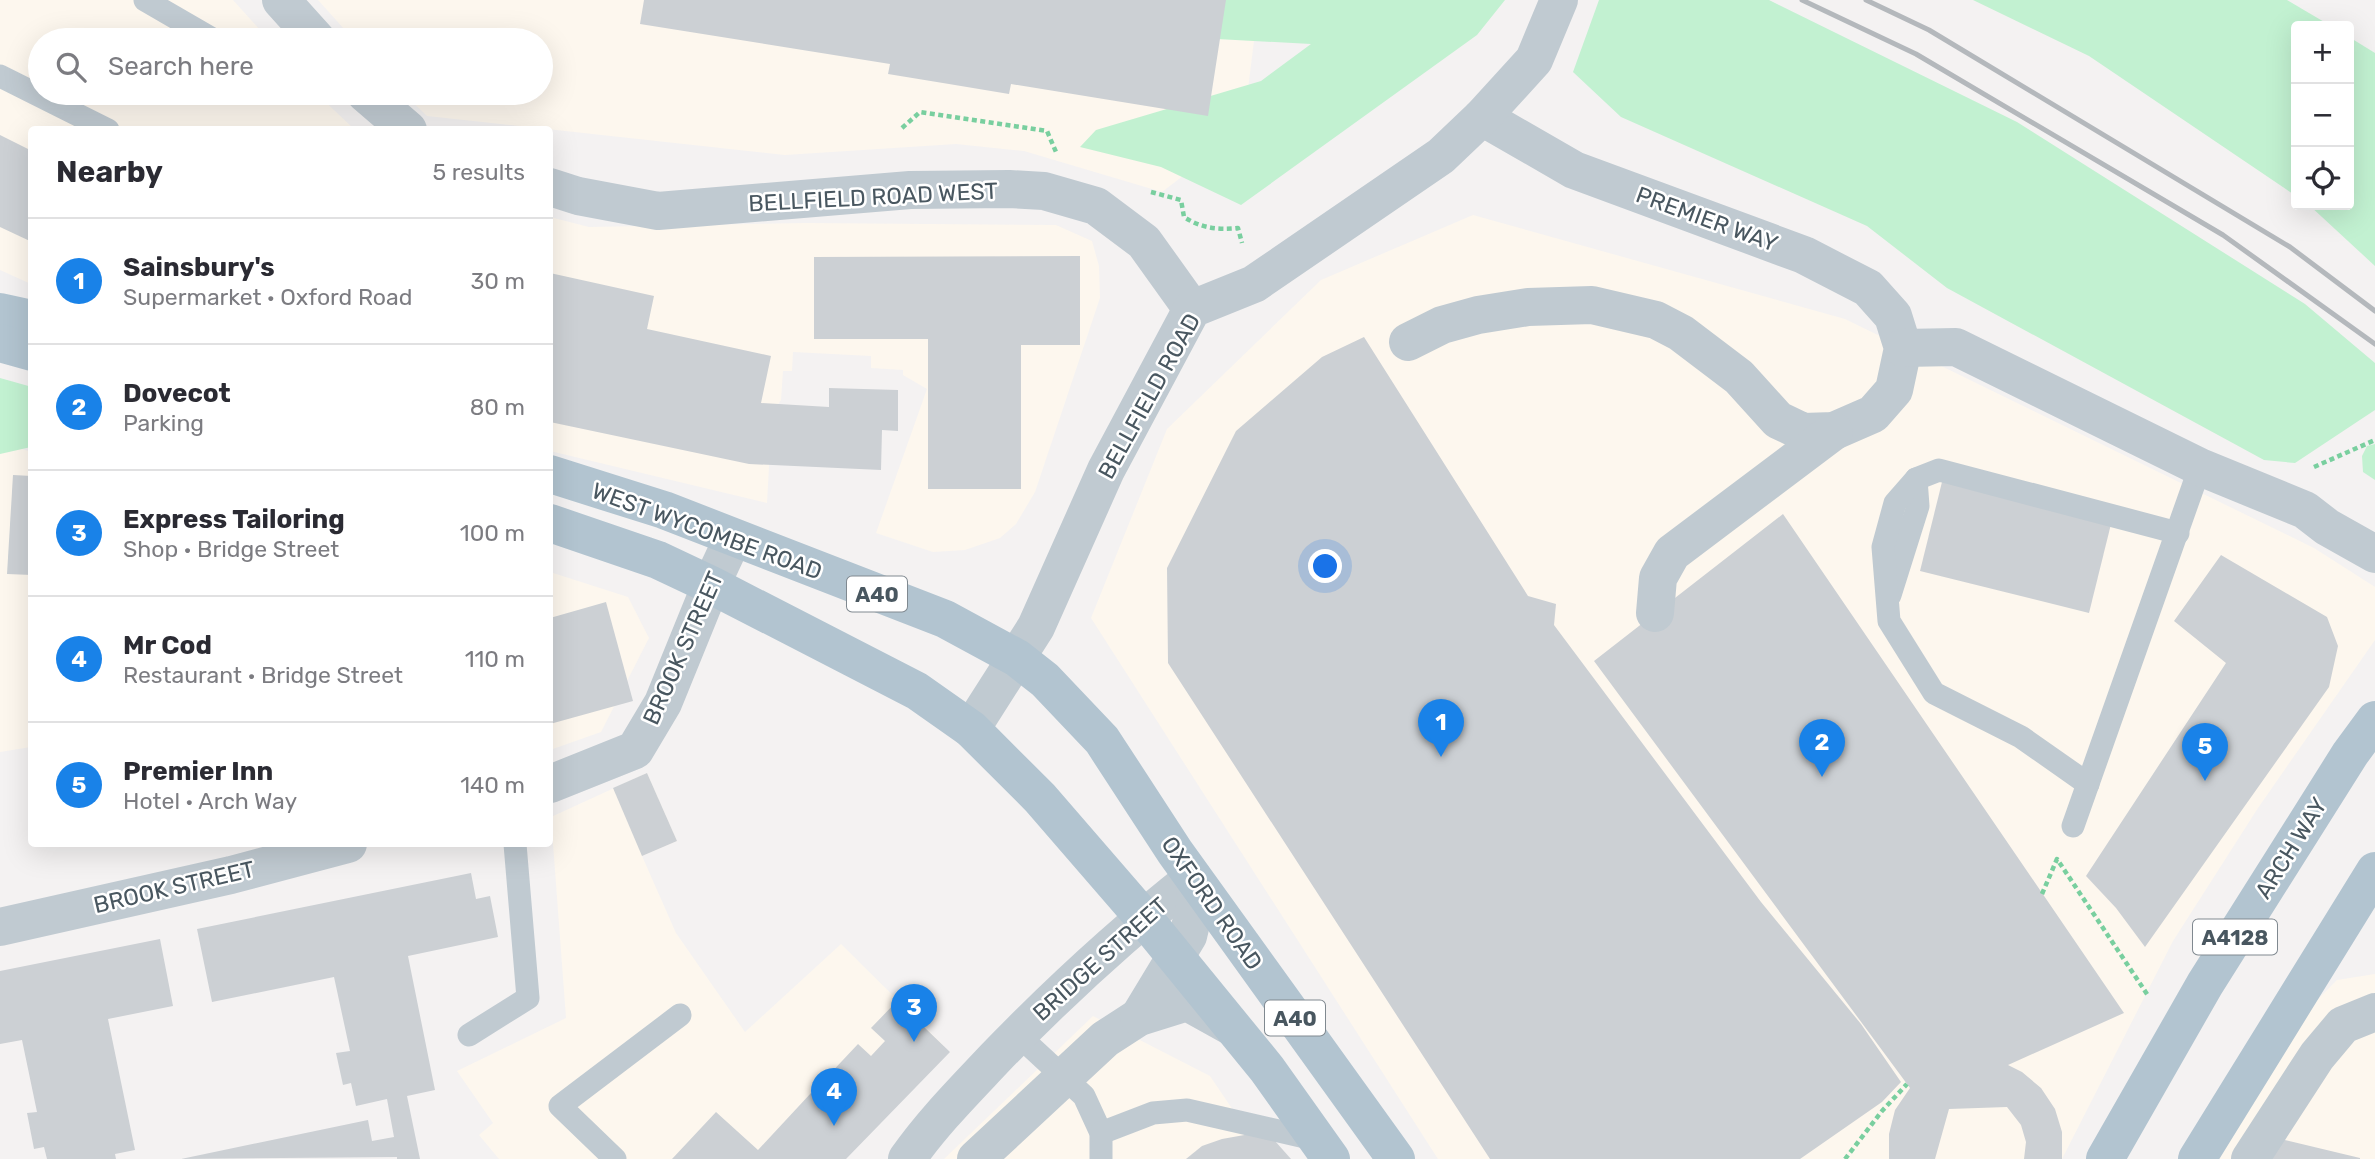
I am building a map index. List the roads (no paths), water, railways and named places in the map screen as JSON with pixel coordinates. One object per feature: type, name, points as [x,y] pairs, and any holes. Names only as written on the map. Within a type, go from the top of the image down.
[{"type":"main road","points":[[0,312],[28,318]]},
{"type":"main road","points":[[0,343],[28,351]]},
{"type":"main road","name":"WEST WYCOMBE ROAD","points":[[553,475],[664,510],[946,619],[1017,658]]},
{"type":"main road","name":"WEST WYCOMBE ROAD","points":[[553,524],[658,560],[711,585],[917,691],[971,729]]},
{"type":"main road","name":"OXFORD ROAD","points":[[1017,658],[1045,680],[1102,740],[1193,878],[1396,1159]]},
{"type":"main road","name":"ARCH WAY","points":[[2105,1159],[2206,984],[2350,754],[2375,720]]},
{"type":"main road","name":"A40","points":[[971,729],[1040,798],[1143,917],[1266,1069],[1325,1149]]},
{"type":"main road","points":[[2197,1159],[2375,871]]},
{"type":"street","points":[[281,0],[301,28]]},
{"type":"street","name":"BELLFIELD ROAD","points":[[971,729],[1036,627],[1106,470],[1192,309],[1254,284],[1441,156],[1482,117],[1534,60],[1559,0]]},
{"type":"street","points":[[379,105],[403,126]]},
{"type":"street","name":"PREMIER WAY","points":[[1482,117],[1574,170],[1804,255],[1868,288],[1893,316],[1903,348]]},
{"type":"street","name":"BELLFIELD ROAD WEST","points":[[553,188],[578,196],[658,211],[910,190],[1044,191],[1096,206],[1144,242],[1192,309]]},
{"type":"street","points":[[1408,342],[1442,325],[1528,307],[1592,305],[1623,311],[1656,320],[1681,333],[1739,377],[1778,420],[1803,432],[1834,431]]},
{"type":"street","points":[[1655,613],[1658,578],[1672,553],[1834,431],[1872,414],[1894,390],[1903,348],[1956,347],[2200,467],[2305,510],[2327,527],[2375,554]]},
{"type":"street","name":"BROOK STREET","points":[[553,784],[635,750],[663,703],[733,538]]},
{"type":"street","name":"BROOK STREET","points":[[0,927],[231,875],[337,847]]},
{"type":"street","name":"BRIDGE STREET","points":[[907,1159],[930,1126],[1018,1035],[1143,917],[1193,878],[1197,898],[1188,936],[1139,1017]]},
{"type":"street","name":"BRIDGE STREET","points":[[976,1159],[1105,1039],[1139,1017],[1187,1002],[1232,1027]]},
{"type":"street","points":[[2250,1159],[2317,1056],[2343,1025],[2375,1012]]},
{"type":"lane","points":[[145,0],[193,28]]},
{"type":"lane","points":[[0,76],[28,90]]},
{"type":"lane","points":[[58,105],[100,126]]},
{"type":"lane","points":[[2073,826],[2200,467]]},
{"type":"lane","points":[[2088,784],[2021,737],[1934,693],[1889,621],[1883,547],[1895,503],[1916,479],[1939,470],[2178,533]]},
{"type":"lane","points":[[469,1035],[528,998],[515,847]]},
{"type":"lane","points":[[615,1159],[560,1106],[680,1015]]},
{"type":"lane","points":[[1018,1035],[1084,1096],[1101,1133],[1101,1159]]},
{"type":"lane","points":[[1101,1133],[1153,1113],[1187,1110],[1325,1149]]},
{"type":"railway","points":[[1802,0],[1916,54],[2223,235],[2375,344]]},
{"type":"railway","points":[[1866,0],[1929,30],[2290,247],[2375,311]]},
{"type":"place","name":"Sainsbury's","points":[[1441,757]]},
{"type":"place","name":"Dovecot","points":[[1822,777]]},
{"type":"place","name":"Premier Inn","points":[[2205,781]]},
{"type":"place","name":"Express Tailoring","points":[[914,1042]]},
{"type":"place","name":"Mr Cod","points":[[834,1126]]}]
